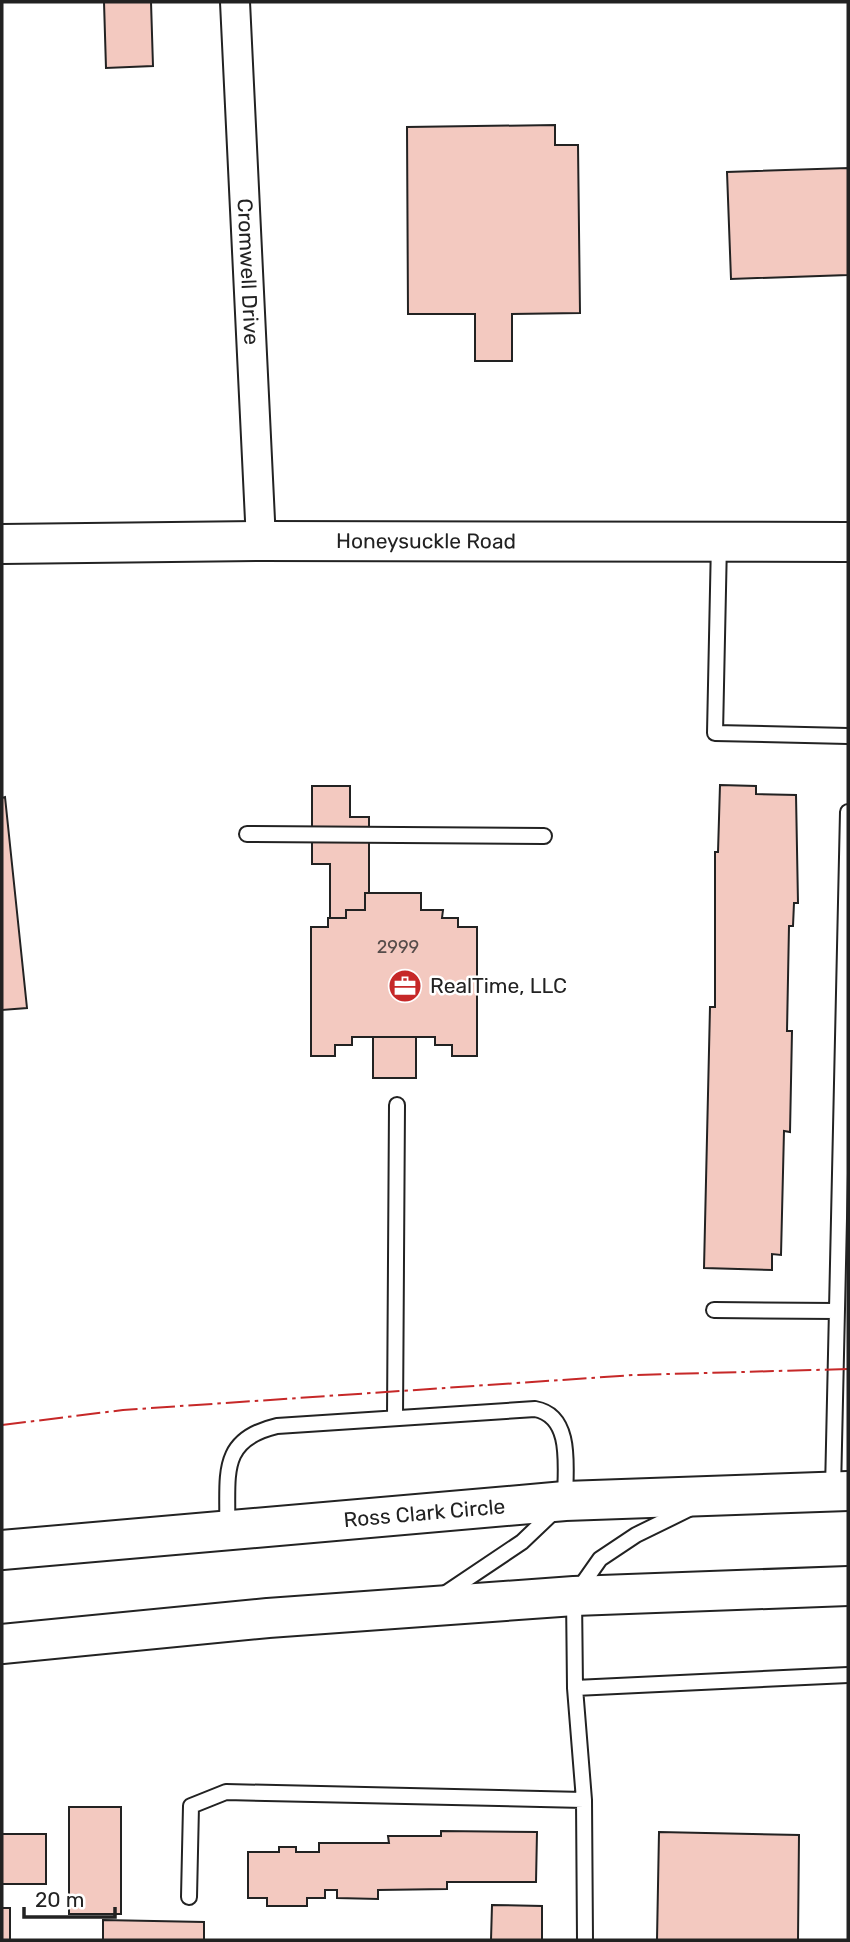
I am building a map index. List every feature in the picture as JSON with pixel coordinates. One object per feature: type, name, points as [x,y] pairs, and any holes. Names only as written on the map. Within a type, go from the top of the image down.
[{"type":"main road","name":"Honeysuckle Road","points":[[2,544],[261,541],[848,542]]},
{"type":"main road","name":"Ross Clark Circle","points":[[2,1550],[565,1501],[840,1491]]},
{"type":"main road","points":[[2,1644],[574,1596],[848,1586]]},
{"type":"street","name":"Cromwell Drive","points":[[235,2],[261,541]]},
{"type":"lane","points":[[719,541],[715,733],[848,736]]},
{"type":"lane","points":[[840,1491],[836,1311],[848,813]]},
{"type":"lane","points":[[247,835],[544,836]]},
{"type":"lane","points":[[394,1418],[397,1105]]},
{"type":"lane","points":[[714,1310],[836,1311]]},
{"type":"lane","points":[[227,1530],[232,1454],[239,1442],[260,1430],[277,1426],[535,1409],[550,1412],[560,1423],[565,1454],[565,1501],[522,1542],[425,1607]]},
{"type":"lane","points":[[585,1940],[584,1800],[575,1688],[574,1596],[600,1559],[636,1535],[716,1496]]},
{"type":"lane","points":[[575,1688],[848,1675]]},
{"type":"lane","points":[[189,1897],[191,1806],[226,1792],[584,1800]]},
{"type":"building","points":[[104,2],[151,2],[153,66],[106,68]]},
{"type":"building","points":[[555,125],[555,145],[578,145],[580,313],[512,314],[512,361],[475,361],[475,314],[408,314],[407,127]]},
{"type":"building","points":[[848,168],[848,275],[731,279],[727,172]]},
{"type":"building","points":[[720,785],[756,786],[756,794],[796,795],[798,903],[794,903],[793,926],[789,926],[787,1031],[792,1031],[790,1132],[784,1131],[781,1255],[772,1254],[772,1270],[704,1268],[710,1007],[715,1007],[715,852],[718,852]]},
{"type":"building","points":[[312,786],[350,786],[350,817],[369,817],[369,893],[365,893],[365,910],[346,910],[346,918],[330,918],[330,864],[312,864]]},
{"type":"building","points":[[5,797],[27,1008],[2,1010],[2,798]]},
{"type":"building","points":[[365,893],[421,893],[421,910],[443,910],[442,918],[458,918],[458,927],[477,927],[477,1056],[452,1056],[452,1045],[435,1045],[435,1037],[352,1037],[352,1045],[335,1045],[335,1056],[311,1056],[311,927],[328,927],[328,918],[346,918],[346,910],[365,910]]},
{"type":"building","points":[[373,1037],[416,1037],[416,1078],[373,1078]]},
{"type":"building","points":[[69,1807],[121,1807],[121,1914],[69,1914]]},
{"type":"building","points":[[441,1831],[537,1832],[536,1882],[447,1882],[447,1889],[378,1890],[378,1899],[337,1898],[337,1890],[325,1890],[325,1898],[307,1898],[307,1906],[267,1906],[267,1898],[248,1898],[248,1852],[279,1852],[279,1847],[296,1847],[296,1852],[319,1852],[319,1843],[389,1843],[388,1836],[441,1836]]},
{"type":"building","points":[[659,1832],[799,1835],[798,1940],[657,1940]]},
{"type":"building","points":[[2,1834],[46,1834],[46,1884],[2,1884]]},
{"type":"building","points":[[492,1905],[542,1906],[542,1940],[491,1940]]},
{"type":"building","points":[[2,1908],[10,1908],[10,1940],[2,1940]]},
{"type":"building","points":[[103,1920],[204,1922],[204,1940],[103,1940]]},
{"type":"power","points":[[2,1425],[123,1410],[634,1375],[848,1369]]},
{"type":"place","name":"RealTime, LLC","points":[[405,986]]}]
